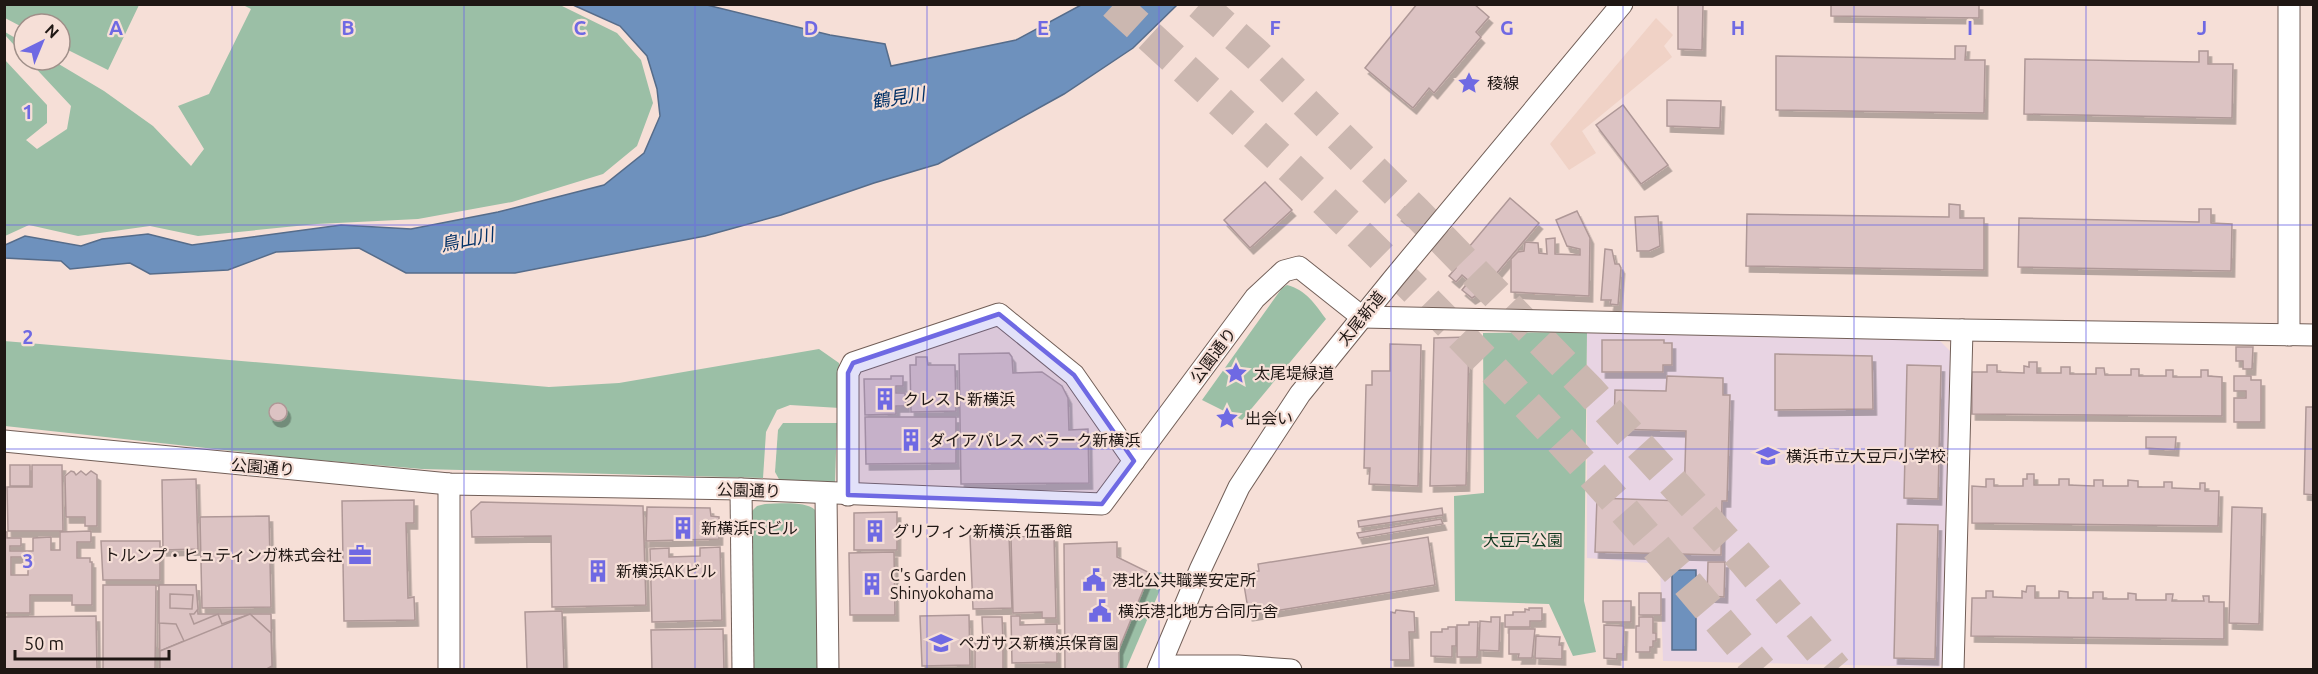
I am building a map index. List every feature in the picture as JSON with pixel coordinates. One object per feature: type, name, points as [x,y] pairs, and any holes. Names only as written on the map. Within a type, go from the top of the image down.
[{"type":"street","name":"太尾新道","points":[[1159,668],[1200,570],[1239,487],[1300,394],[1622,4]]},
{"type":"street","points":[[2289,4],[2289,335]]},
{"type":"street","name":"公園通り","points":[[4,441],[449,484],[741,489],[1102,504],[1256,298],[1284,271],[1299,267],[1362,317]]},
{"type":"street","points":[[848,495],[848,373],[853,363],[999,314],[1074,375],[1134,461]]},
{"type":"street","points":[[1362,317],[2313,335]]},
{"type":"street","points":[[1953,669],[1962,330]]},
{"type":"street","points":[[449,484],[449,669]]},
{"type":"street","points":[[741,489],[743,669]]},
{"type":"street","points":[[826,494],[828,669]]},
{"type":"street","points":[[1159,668],[1238,666],[1291,669]]},
{"type":"highlighted area","points":[[999,314],[1074,375],[1134,461],[1102,504],[848,495],[848,373],[853,363]]},
{"type":"shaded area","points":[[1656,18],[1673,35],[1664,46],[1672,57],[1582,131],[1596,153],[1569,170],[1550,144]]},
{"type":"shaded area","name":"横浜市立大豆戸小学校","points":[[1587,332],[1940,341],[1952,353],[1946,659],[1939,667],[1663,661],[1660,564],[1587,558]]},
{"type":"green space","points":[[5,4],[139,5],[108,70],[72,52],[72,12],[12,12],[12,22],[5,18]]},
{"type":"green space","points":[[243,5],[560,5],[617,33],[641,60],[653,103],[637,146],[603,174],[512,202],[418,219],[317,224],[198,236],[150,226],[78,236],[29,225],[5,236],[5,60],[12,68],[12,72],[16,72],[47,105],[47,123],[26,140],[37,149],[67,129],[71,106],[39,72],[72,72],[104,91],[153,126],[191,166],[204,149],[178,106],[209,94],[251,9]]},
{"type":"green space","points":[[5,32],[12,36],[12,43]]},
{"type":"green space","points":[[1287,285],[1305,294],[1326,319],[1242,420],[1202,400],[1282,288]]},
{"type":"green space","name":"大豆戸公園","points":[[1587,332],[1584,601],[1596,652],[1573,656],[1549,604],[1455,601],[1454,496],[1484,493],[1483,333]]},
{"type":"green space","points":[[4,341],[549,387],[619,383],[819,349],[839,363],[840,408],[790,405],[777,410],[766,432],[763,478],[422,469],[305,459],[5,426]]},
{"type":"green space","points":[[783,423],[837,423],[835,483],[780,481],[775,472],[778,430]]},
{"type":"green space","points":[[800,504],[813,508],[817,512],[819,669],[751,669],[751,512],[757,506]]},
{"type":"green space","points":[[1161,572],[1166,576],[1126,669],[1119,669],[1119,649],[1150,573]]},
{"type":"water","points":[[573,5],[707,5],[830,35],[885,44],[891,66],[1016,40],[1081,5],[1177,5],[1133,48],[1064,94],[938,164],[781,215],[705,236],[515,273],[406,273],[359,248],[276,252],[228,270],[150,274],[130,263],[70,269],[61,261],[5,258],[5,245],[25,236],[81,246],[102,239],[148,234],[192,245],[341,225],[411,229],[498,212],[604,185],[644,153],[660,116],[657,89],[647,56],[620,26]]},
{"type":"water","points":[[1672,570],[1696,570],[1696,650],[1672,650]]},
{"type":"building","points":[[1417,4],[1474,4],[1489,17],[1476,32],[1481,37],[1434,93],[1429,88],[1413,108],[1365,68]]},
{"type":"building","points":[[1678,4],[1703,5],[1702,50],[1678,49]]},
{"type":"building","points":[[1831,4],[1979,4],[1979,18],[1831,16]]},
{"type":"building","points":[[1955,46],[1966,46],[1965,60],[1985,60],[1984,113],[1776,110],[1776,56],[1955,59]]},
{"type":"building","points":[[2199,51],[2208,51],[2208,64],[2233,64],[2232,118],[2024,114],[2025,59],[2199,62]]},
{"type":"building","points":[[1667,100],[1721,101],[1720,128],[1667,126]]},
{"type":"building","points":[[1623,105],[1668,165],[1641,184],[1596,125]]},
{"type":"building","points":[[1265,182],[1292,210],[1250,248],[1224,220]]},
{"type":"building","points":[[1510,198],[1539,223],[1480,293],[1472,298],[1462,290],[1469,281],[1462,275],[1456,282],[1449,276],[1456,268],[1453,266]]},
{"type":"building","points":[[1949,204],[1960,205],[1960,218],[1984,218],[1984,270],[1746,266],[1747,214],[1949,217]]},
{"type":"building","points":[[1405,207],[1411,212],[1404,220],[1398,215]]},
{"type":"building","points":[[2199,209],[2211,209],[2211,223],[2232,224],[2231,271],[2018,267],[2019,218],[2199,222]]},
{"type":"building","points":[[1577,211],[1590,238],[1589,296],[1511,292],[1511,259],[1518,252],[1524,251],[1525,242],[1538,243],[1539,253],[1547,254],[1546,239],[1555,238],[1555,254],[1580,255],[1580,249],[1567,246],[1556,220]]},
{"type":"building","points":[[1658,216],[1660,246],[1649,251],[1637,251],[1635,217]]},
{"type":"building","points":[[1605,249],[1612,250],[1615,264],[1619,264],[1621,268],[1618,305],[1610,304],[1611,300],[1601,300]]},
{"type":"building","points":[[1469,337],[1466,485],[1430,486],[1434,338]]},
{"type":"building","points":[[1602,340],[1664,340],[1664,343],[1672,343],[1672,365],[1663,365],[1663,372],[1602,372]]},
{"type":"building","points":[[1390,344],[1421,345],[1418,486],[1369,484],[1370,468],[1364,468],[1366,385],[1372,385],[1372,371],[1390,371]]},
{"type":"building","points":[[2236,347],[2253,347],[2252,369],[2243,369],[2243,361],[2236,361]]},
{"type":"building","points":[[1009,353],[1012,357],[1013,373],[1042,372],[1062,386],[1068,398],[1069,430],[1088,429],[1089,483],[961,484],[959,354]]},
{"type":"building","points":[[1775,354],[1872,356],[1873,409],[1775,410]]},
{"type":"building","points":[[916,357],[927,357],[928,365],[955,365],[956,411],[911,412],[910,365],[916,365]]},
{"type":"building","points":[[2029,362],[2037,362],[2037,373],[2061,373],[2061,367],[2070,367],[2070,374],[2096,374],[2096,368],[2104,368],[2105,375],[2131,375],[2131,369],[2139,369],[2139,376],[2166,376],[2166,370],[2173,370],[2173,377],[2201,377],[2201,370],[2208,370],[2208,376],[2222,377],[2222,416],[1972,414],[1972,372],[1987,372],[1987,365],[1997,365],[1997,372],[2024,373],[2024,366],[2029,367]]},
{"type":"building","points":[[1907,365],[1941,366],[1938,499],[1904,498]]},
{"type":"building","name":"クレスト新横浜","points":[[891,376],[903,376],[903,386],[896,386],[896,393],[905,393],[906,406],[896,406],[896,414],[865,415],[864,379],[891,379]]},
{"type":"building","points":[[1667,376],[1723,378],[1723,395],[1730,395],[1727,501],[1722,501],[1721,555],[1595,552],[1597,498],[1684,501],[1686,431],[1614,429],[1615,390],[1666,391]]},
{"type":"building","points":[[2234,376],[2251,376],[2251,380],[2261,380],[2261,422],[2234,422],[2234,398],[2246,398],[2246,391],[2234,391]]},
{"type":"building","points":[[274,403],[282,403],[287,408],[285,419],[274,421],[269,416],[269,408]]},
{"type":"building","points":[[2306,407],[2314,407],[2314,495],[2304,494]]},
{"type":"building","name":"ダイアパレス ベラーク新横浜","points":[[865,417],[956,417],[956,463],[866,464]]},
{"type":"building","points":[[2146,437],[2176,437],[2175,450],[2146,448]]},
{"type":"building","points":[[10,465],[30,465],[30,486],[10,486]]},
{"type":"building","points":[[32,465],[62,465],[63,531],[8,531],[7,487],[32,487]]},
{"type":"building","points":[[71,471],[76,475],[81,471],[86,475],[91,471],[97,475],[97,526],[85,526],[85,517],[66,517],[65,476]]},
{"type":"building","points":[[2027,474],[2034,474],[2034,485],[2059,485],[2059,479],[2069,479],[2069,485],[2094,486],[2094,480],[2103,480],[2103,486],[2128,486],[2128,480],[2138,481],[2138,487],[2164,487],[2164,482],[2172,482],[2172,488],[2200,489],[2200,483],[2205,483],[2205,491],[2219,491],[2218,526],[1972,523],[1972,486],[1986,487],[1986,479],[1994,479],[1994,486],[2023,486],[2023,479],[2027,479]]},
{"type":"building","points":[[196,479],[198,549],[163,550],[162,480]]},
{"type":"building","points":[[414,500],[414,523],[406,523],[408,598],[414,597],[415,620],[344,621],[342,501]]},
{"type":"building","name":"新横浜AKビル","points":[[481,502],[643,506],[646,605],[552,607],[551,536],[472,537],[471,511]]},
{"type":"building","name":"新横浜FSビル","points":[[647,507],[710,508],[711,516],[719,517],[719,539],[646,541]]},
{"type":"building","points":[[2232,507],[2262,508],[2259,624],[2229,623]]},
{"type":"building","points":[[1442,508],[1443,515],[1359,527],[1358,521]]},
{"type":"building","name":"グリフィン新横浜 伍番館","points":[[897,512],[897,550],[854,550],[854,513]]},
{"type":"building","points":[[269,516],[271,607],[202,608],[200,517]]},
{"type":"building","points":[[1441,519],[1443,524],[1359,538],[1357,533]]},
{"type":"building","points":[[1897,524],[1938,525],[1935,659],[1894,658]]},
{"type":"building","points":[[91,531],[91,542],[77,542],[77,558],[90,558],[92,562],[92,605],[72,605],[72,595],[30,595],[30,613],[4,613],[4,532],[7,532],[7,538],[21,538],[21,546],[10,546],[10,551],[33,551],[33,538],[51,537],[51,550],[60,550],[60,532]],"holes":[[[11,557],[28,557],[28,575],[11,575]]]},
{"type":"building","points":[[970,536],[1009,536],[1012,608],[973,609]]},
{"type":"building","points":[[1054,536],[1056,618],[1042,618],[1042,612],[1013,613],[1011,537]]},
{"type":"building","points":[[1428,537],[1435,585],[1249,615],[1242,573],[1259,571],[1258,564]]},
{"type":"building","points":[[101,541],[160,541],[160,580],[103,580]]},
{"type":"building","name":"横浜港北地方合同庁舎","points":[[1117,542],[1117,557],[1150,573],[1119,649],[1119,670],[1065,670],[1064,544]]},
{"type":"building","points":[[720,547],[722,620],[652,622],[650,549],[669,548],[669,557],[700,556],[700,548]]},
{"type":"building","name":"C's Garden Shinyokohama","points":[[894,552],[895,615],[850,615],[849,553]]},
{"type":"building","points":[[1708,562],[1725,562],[1724,597],[1707,596]]},
{"type":"building","points":[[103,585],[156,585],[155,670],[103,670]]},
{"type":"building","points":[[159,585],[196,585],[198,614],[271,614],[272,670],[160,670]]},
{"type":"building","points":[[159,585],[196,585],[198,609],[194,614],[190,614],[194,624],[218,614],[222,624],[250,614],[271,633],[272,666],[265,670],[160,670],[160,651],[184,641],[176,624],[159,623]]},
{"type":"building","points":[[2027,586],[2035,586],[2035,598],[2059,598],[2059,591],[2068,592],[2068,598],[2093,598],[2093,592],[2103,592],[2103,599],[2128,599],[2128,593],[2136,594],[2136,600],[2166,600],[2166,594],[2173,594],[2172,601],[2204,601],[2203,596],[2209,596],[2209,602],[2224,602],[2224,639],[1971,636],[1972,598],[1986,598],[1986,591],[1993,591],[1993,597],[2022,598],[2022,591],[2026,592]]},
{"type":"building","points":[[1639,593],[1661,593],[1661,615],[1639,615]]},
{"type":"building","points":[[170,594],[193,595],[192,609],[170,608]]},
{"type":"building","points":[[1603,601],[1631,601],[1631,622],[1603,622]]},
{"type":"building","points":[[1529,608],[1542,608],[1542,621],[1530,621],[1530,627],[1505,627],[1505,615],[1525,612],[1525,609],[1529,610]]},
{"type":"building","points":[[1396,610],[1414,612],[1415,632],[1409,632],[1410,660],[1391,660],[1391,612],[1395,613]]},
{"type":"building","points":[[562,611],[564,670],[527,670],[525,612]]},
{"type":"building","points":[[250,614],[271,633],[272,666],[265,670],[160,670],[160,651]]},
{"type":"building","points":[[969,615],[970,665],[922,666],[920,616]]},
{"type":"building","points":[[96,616],[97,670],[4,670],[4,617]]},
{"type":"building","points":[[1011,616],[1020,616],[1020,625],[1057,624],[1057,662],[1012,663]]},
{"type":"building","points":[[982,617],[1002,617],[1003,641],[983,641]]},
{"type":"building","points":[[1491,617],[1500,617],[1499,651],[1479,650],[1480,621],[1491,622]]},
{"type":"building","points":[[1639,617],[1653,617],[1653,633],[1656,633],[1656,641],[1653,641],[1650,652],[1636,652],[1636,626],[1639,626]]},
{"type":"building","points":[[1469,622],[1478,622],[1477,657],[1457,657],[1457,625],[1469,625]]},
{"type":"building","points":[[1604,625],[1624,626],[1623,654],[1617,654],[1617,659],[1604,658]]},
{"type":"building","points":[[1448,627],[1456,627],[1456,646],[1452,646],[1452,657],[1431,656],[1431,632],[1442,632],[1442,629],[1448,629]]},
{"type":"building","points":[[723,629],[724,670],[652,670],[651,630]]},
{"type":"building","points":[[1509,629],[1535,629],[1532,658],[1518,658],[1519,654],[1509,654]]},
{"type":"building","points":[[1536,636],[1560,637],[1562,659],[1535,658]]},
{"type":"building","points":[[1003,642],[1003,670],[975,670],[975,643]]},
{"type":"tunnel","points":[[1114,4],[1336,211],[1496,372],[1603,486],[1761,670]]},
{"type":"tunnel","points":[[1200,4],[1256,54],[1416,212],[1590,391],[1744,561],[1836,670]]},
{"type":"place","name":"稜線","points":[[1469,83]]},
{"type":"place","name":"太尾堤緑道","points":[[1236,373]]},
{"type":"place","name":"クレスト新横浜","points":[[885,399]]},
{"type":"place","name":"出会い","points":[[1227,418]]},
{"type":"place","name":"ダイアパレス ベラーク新横浜","points":[[911,440]]},
{"type":"place","name":"横浜市立大豆戸小学校","points":[[1768,456]]},
{"type":"place","name":"新横浜FSビル","points":[[683,528]]},
{"type":"place","name":"グリフィン新横浜 伍番館","points":[[875,531]]},
{"type":"place","name":"トルンプ・ヒュティンガ株式会社","points":[[360,555]]},
{"type":"place","name":"新横浜AKビル","points":[[598,571]]},
{"type":"place","name":"港北公共職業安定所","points":[[1094,580]]},
{"type":"place","name":"C's Garden Shinyokohama","points":[[872,584]]},
{"type":"place","name":"横浜港北地方合同庁舎","points":[[1100,611]]},
{"type":"place","name":"ペガサス新横浜保育園","points":[[941,643]]},
{"type":"water label","name":"鶴見川","points":[[898,97]]},
{"type":"water label","name":"鳥山川","points":[[467,239]]}]
